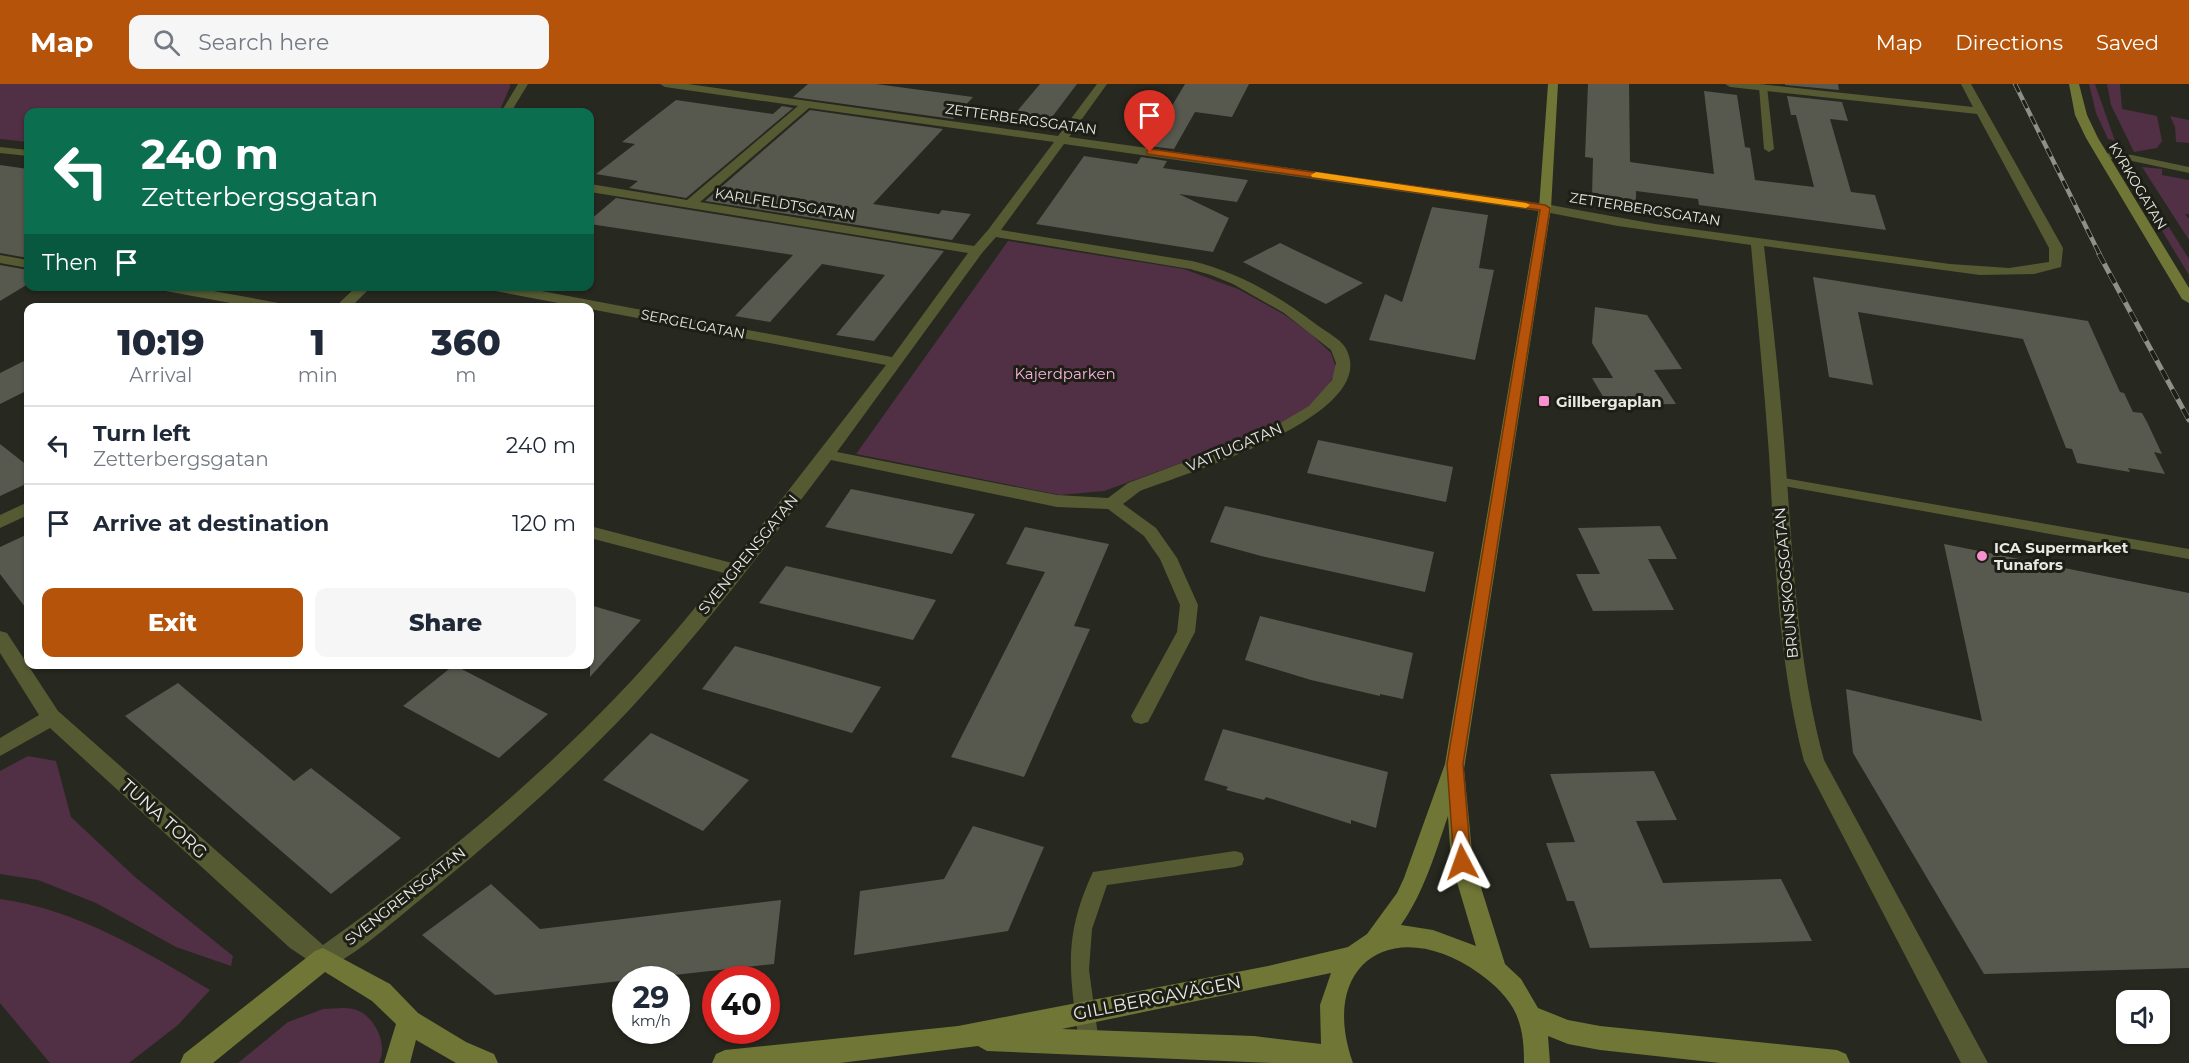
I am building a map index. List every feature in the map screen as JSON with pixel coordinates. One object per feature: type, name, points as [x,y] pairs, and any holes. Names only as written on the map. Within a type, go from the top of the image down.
[{"type":"street","points":[[508,108],[523,84]]},
{"type":"street","name":"ZETTERBERGSGATAN","points":[[665,84],[1545,208],[1578,216],[1757,241],[1982,270],[2040,270],[2056,264],[2056,248],[1979,111]]},
{"type":"street","name":"SVENGRENSGATAN","points":[[323,959],[394,908],[503,818],[623,702],[737,570],[829,455],[977,250],[993,233],[1102,84]]},
{"type":"street","points":[[1339,1061],[1330,1029],[1331,1001],[1340,976],[1365,950],[1405,900],[1455,764],[1545,208],[1553,84]]},
{"type":"street","points":[[1730,84],[1979,111]]},
{"type":"street","points":[[1966,84],[1979,111]]},
{"type":"street","name":"KYRKOGATAN","points":[[2074,84],[2081,115],[2101,156],[2189,299]]},
{"type":"street","points":[[690,204],[806,105]]},
{"type":"street","points":[[0,150],[24,153]]},
{"type":"street","name":"KARLFELDTSGATAN","points":[[594,189],[977,250]]},
{"type":"street","name":"VATTUGATAN","points":[[993,233],[1192,265],[1216,272],[1238,281],[1289,310],[1338,348],[1343,363],[1339,381],[1314,409],[1273,434],[1134,487],[1112,504]]},
{"type":"street","name":"BRUNSKOGSGATAN","points":[[1757,241],[1778,481],[1787,630],[1802,721],[1814,761],[1975,1063]]},
{"type":"street","points":[[0,259],[24,263]]},
{"type":"street","points":[[188,291],[256,303]]},
{"type":"street","points":[[347,303],[360,291]]},
{"type":"street","name":"SERGELGATAN","points":[[517,291],[581,303]]},
{"type":"street","name":"SERGELGATAN","points":[[594,306],[895,362]]},
{"type":"street","points":[[829,455],[1057,501],[1112,504],[1150,532],[1168,558],[1189,605],[1186,633],[1140,716]]},
{"type":"street","points":[[0,522],[24,510]]},
{"type":"street","points":[[594,533],[737,570]]},
{"type":"street","name":"TUNA TORG","points":[[0,638],[51,717],[298,940],[323,959]]},
{"type":"street","points":[[0,748],[51,717]]},
{"type":"street","points":[[1455,764],[1462,862],[1494,968],[1515,988],[1529,1016],[1538,1047],[1537,1063]]},
{"type":"street","name":"GILLBERGAVÄGEN","points":[[725,1063],[958,1038],[1085,1011],[1268,978],[1365,950],[1395,936],[1431,940],[1464,951],[1494,968]]},
{"type":"street","points":[[193,1063],[323,959],[398,1004],[409,1021],[457,1051],[485,1063]]},
{"type":"street","points":[[1529,1016],[1568,1032],[1600,1038],[1838,1063]]},
{"type":"street","points":[[397,1063],[409,1021]]},
{"type":"street","name":"GILLBERGAVÄGEN","points":[[958,1038],[1254,1048],[1339,1061]]},
{"type":"lane","points":[[1763,87],[1769,149]]},
{"type":"lane","points":[[2101,156],[2132,158],[2189,170]]},
{"type":"lane","points":[[1778,481],[2189,554]]},
{"type":"lane","points":[[1089,1043],[1079,970],[1082,929],[1100,878],[1235,859]]},
{"type":"green space","points":[[0,84],[510,84],[501,108],[24,108],[24,142],[0,139]]},
{"type":"green space","points":[[2089,84],[2095,84],[2115,141],[2108,139],[2096,113]]},
{"type":"green space","points":[[2107,84],[2120,84],[2122,109],[2157,116],[2162,141],[2157,148],[2134,152],[2111,105]]},
{"type":"green space","points":[[2170,116],[2189,120],[2189,143],[2176,142],[2175,127]]},
{"type":"green space","points":[[2121,164],[2130,165],[2189,259],[2189,275]]},
{"type":"green space","points":[[2142,167],[2162,169],[2162,175],[2189,180],[2189,214],[2185,214],[2189,219],[2189,240]]},
{"type":"green space","name":"Kajerdparken","points":[[1008,241],[1184,269],[1238,289],[1285,315],[1311,334],[1331,353],[1337,370],[1319,401],[1275,429],[1104,491],[1060,495],[856,454]]},
{"type":"green space","points":[[28,756],[56,761],[71,817],[135,877],[233,956],[231,966],[176,947],[96,903],[38,880],[0,874],[0,771]]},
{"type":"green space","points":[[0,899],[28,904],[83,922],[135,947],[210,990],[178,1025],[129,1063],[50,1063],[0,1003]]},
{"type":"green space","points":[[323,1009],[353,1009],[367,1016],[380,1038],[382,1055],[379,1063],[238,1063],[288,1022]]},
{"type":"building","points":[[808,84],[876,84],[973,97],[953,119],[793,97]]},
{"type":"building","points":[[1040,84],[1077,84],[1049,121],[1013,116]]},
{"type":"building","points":[[1185,84],[1249,84],[1232,117],[1195,112],[1174,149],[1148,146]]},
{"type":"building","points":[[1588,84],[1629,84],[1630,162],[1714,174],[1704,91],[1737,95],[1745,147],[1750,148],[1755,180],[1814,187],[1796,115],[1791,115],[1787,96],[1842,102],[1848,121],[1830,119],[1851,192],[1875,195],[1886,230],[1699,205],[1698,199],[1636,191],[1636,202],[1592,196],[1593,158],[1585,157]]},
{"type":"building","points":[[1838,84],[1839,90],[1785,85]]},
{"type":"building","points":[[676,100],[773,114],[782,106],[793,108],[686,198],[629,188],[638,181],[596,174],[635,144],[622,142]]},
{"type":"building","points":[[810,110],[943,129],[873,204],[939,214],[942,210],[971,214],[952,240],[705,201]]},
{"type":"building","points":[[1084,156],[1137,164],[1141,157],[1167,161],[1163,168],[1248,180],[1237,202],[1179,194],[1229,218],[1213,252],[1036,224]]},
{"type":"building","points":[[0,165],[24,168],[24,257],[0,253]]},
{"type":"building","points":[[616,198],[944,251],[874,341],[836,335],[885,275],[822,264],[770,322],[735,316],[793,255],[594,225],[594,217]]},
{"type":"building","points":[[1432,207],[1488,215],[1479,268],[1494,270],[1475,360],[1369,340],[1385,294],[1402,302]]},
{"type":"building","points":[[1280,243],[1363,283],[1326,304],[1243,262]]},
{"type":"building","points":[[0,265],[24,269],[24,286],[0,301]]},
{"type":"building","points":[[1813,277],[2088,321],[2120,392],[2124,393],[2133,412],[2142,413],[2147,422],[2162,454],[2154,452],[2165,474],[2128,468],[2130,472],[2077,463],[2072,449],[2066,448],[2023,339],[1858,312],[1873,385],[1829,377]]},
{"type":"building","points":[[1595,307],[1647,315],[1682,369],[1654,370],[1676,404],[1608,405],[1592,378],[1613,378],[1592,343]]},
{"type":"building","points":[[24,361],[24,392],[0,404],[0,373]]},
{"type":"building","points":[[1318,440],[1453,467],[1446,502],[1307,473]]},
{"type":"building","points":[[0,444],[24,463],[24,485],[0,496]]},
{"type":"building","points":[[851,489],[975,514],[952,554],[825,527]]},
{"type":"building","points":[[1225,506],[1434,552],[1425,592],[1261,556],[1210,542]]},
{"type":"building","points":[[1660,526],[1677,559],[1648,559],[1674,610],[1593,611],[1576,574],[1600,574],[1578,528]]},
{"type":"building","points":[[1025,527],[1109,544],[1074,626],[1090,629],[1024,777],[951,757],[1045,572],[1006,564]]},
{"type":"building","points":[[24,536],[24,606],[0,574],[0,547]]},
{"type":"building","points":[[1944,544],[2189,593],[2189,968],[1984,974],[1853,753],[1846,689],[1982,721]]},
{"type":"building","points":[[786,566],[936,600],[913,640],[759,603]]},
{"type":"building","points":[[594,606],[641,620],[590,677],[590,669],[594,669]]},
{"type":"building","points":[[1260,616],[1413,653],[1403,699],[1311,680],[1245,660]]},
{"type":"building","points":[[735,646],[881,687],[852,733],[702,689]]},
{"type":"building","points":[[449,669],[462,669],[548,714],[499,758],[403,706]]},
{"type":"building","points":[[178,683],[294,781],[311,768],[401,838],[331,894],[125,716]]},
{"type":"building","points":[[1223,729],[1388,772],[1376,828],[1351,820],[1351,824],[1266,797],[1264,800],[1226,790],[1228,787],[1204,780]]},
{"type":"building","points":[[651,733],[749,780],[703,831],[603,780]]},
{"type":"building","points":[[1654,771],[1677,820],[1636,821],[1663,883],[1781,879],[1812,941],[1590,948],[1574,901],[1567,901],[1546,843],[1575,842],[1550,774]]},
{"type":"building","points":[[973,826],[1044,847],[1008,931],[854,955],[860,891],[944,879]]},
{"type":"building","points":[[491,884],[540,929],[781,900],[774,964],[702,966],[702,972],[690,973],[690,966],[612,966],[612,982],[495,995],[422,935]]},
{"type":"railway","points":[[2015,84],[2100,255]]},
{"type":"railway","points":[[2099,254],[2189,420]]},
{"type":"slow traffic","points":[[1316,175],[1526,205]]},
{"type":"place","name":"Gillbergaplan","points":[[1544,401]]},
{"type":"place","name":"ICA Supermarket Tunafors","points":[[1982,556]]},
{"type":"route","points":[[1150,152],[1545,208],[1455,764],[1462,862]]}]
